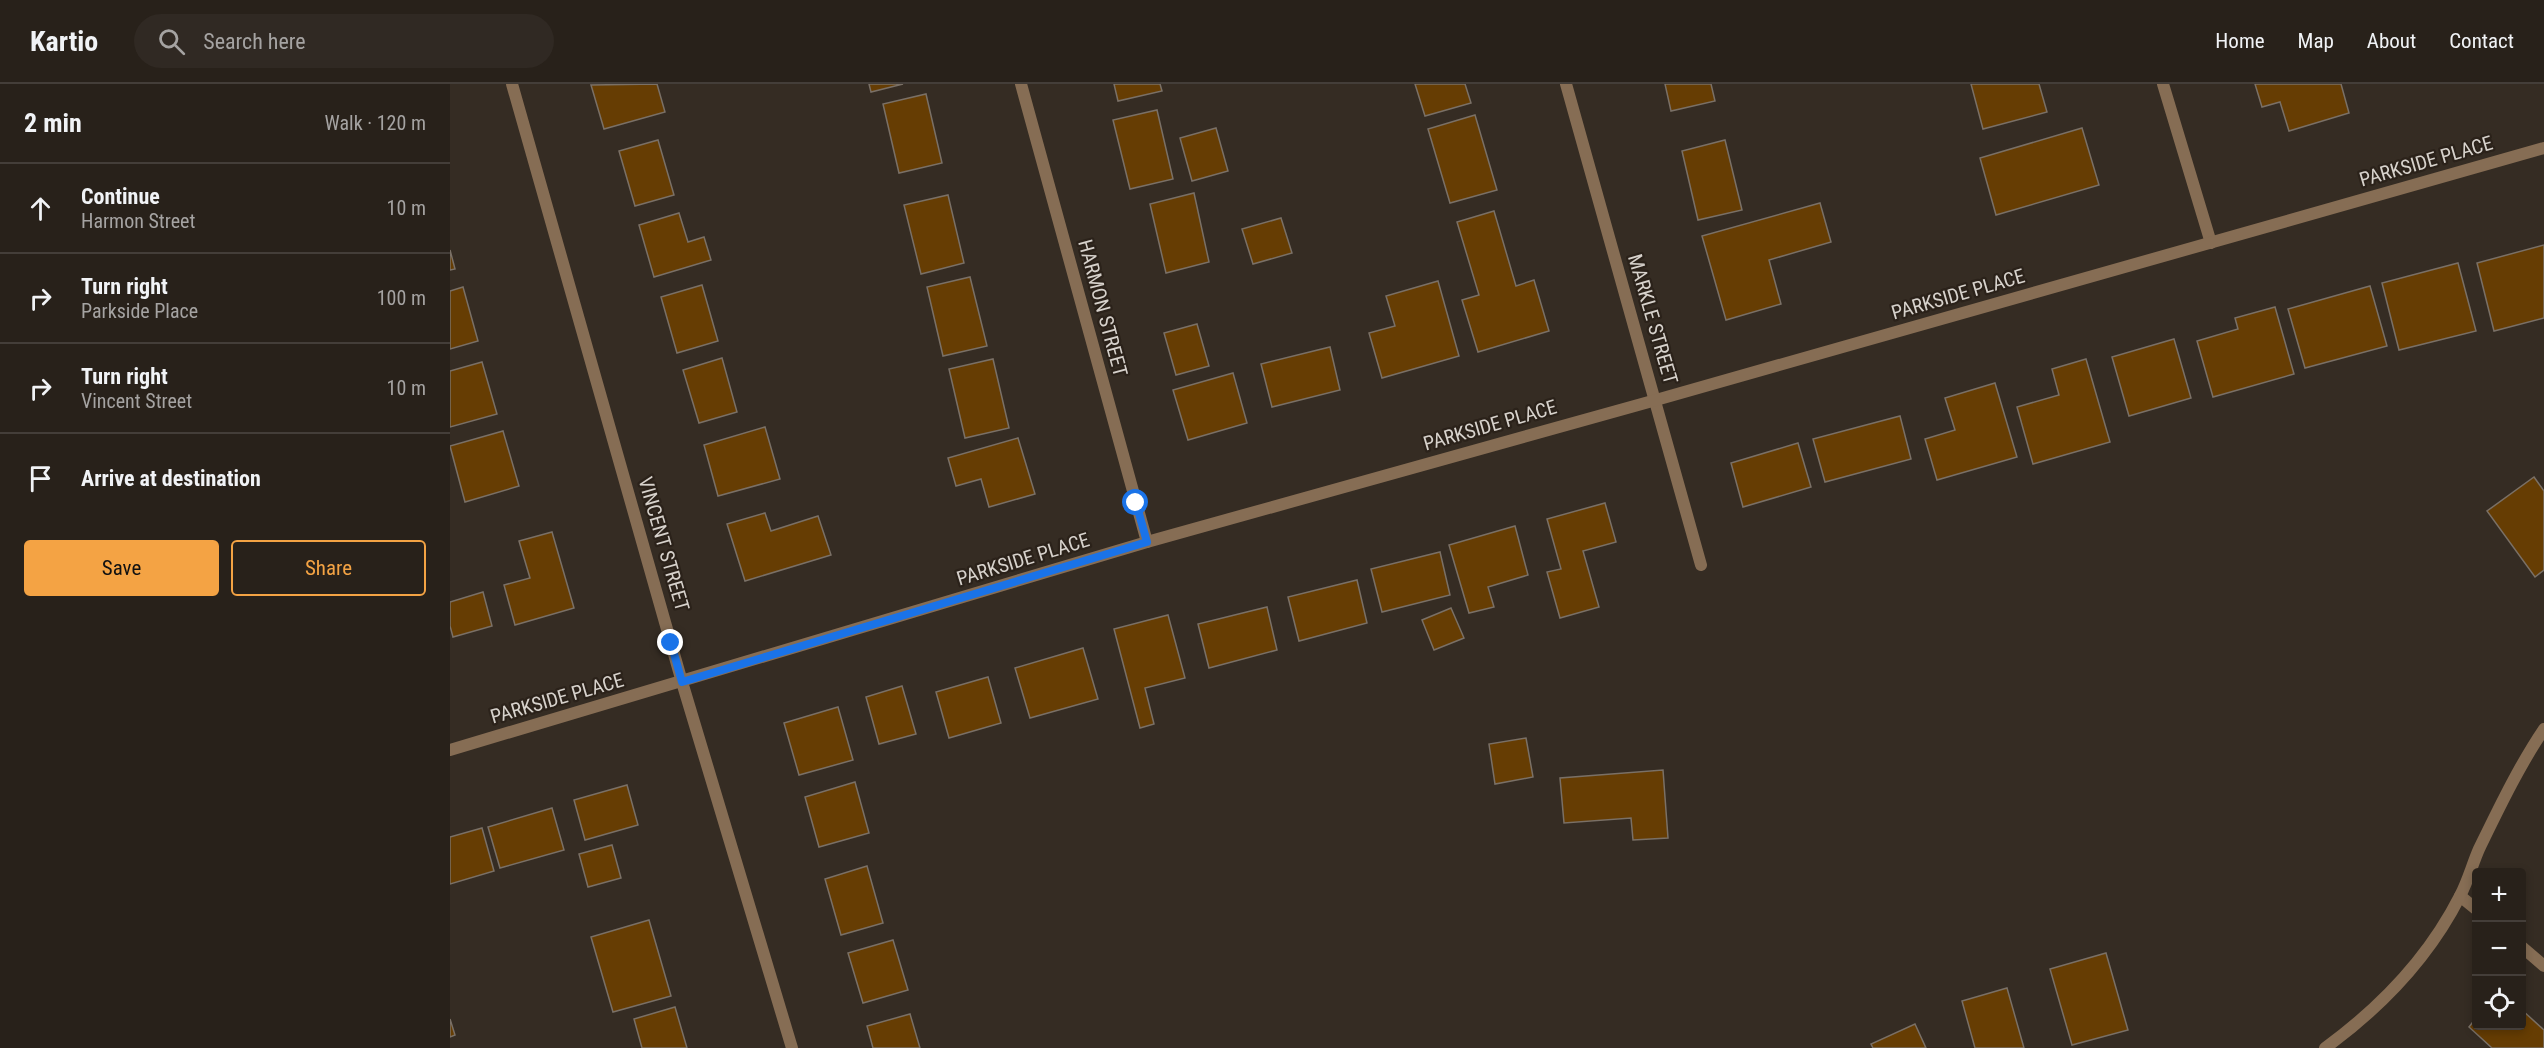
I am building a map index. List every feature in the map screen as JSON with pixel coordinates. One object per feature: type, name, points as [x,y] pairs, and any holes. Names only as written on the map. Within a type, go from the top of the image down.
[{"type":"street","name":"VINCENT STREET","points":[[512,84],[682,682],[792,1048]]},
{"type":"street","name":"HARMON STREET","points":[[1021,84],[1147,542]]},
{"type":"street","name":"MARKLE STREET","points":[[1566,84],[1701,565]]},
{"type":"street","points":[[2163,84],[2211,243]]},
{"type":"street","name":"PARKSIDE PLACE","points":[[450,750],[1147,542],[2544,148]]},
{"type":"street","points":[[2325,1048],[2387,996],[2435,936],[2460,896],[2478,851],[2505,796],[2544,729]]},
{"type":"street","points":[[2460,896],[2472,906]]},
{"type":"street","points":[[2526,950],[2544,966]]},
{"type":"building","points":[[657,84],[665,112],[604,129],[591,85]]},
{"type":"building","points":[[869,84],[903,84],[871,92]]},
{"type":"building","points":[[1114,84],[1160,84],[1162,91],[1118,101]]},
{"type":"building","points":[[1415,84],[1465,84],[1471,103],[1425,116]]},
{"type":"building","points":[[1665,84],[1711,84],[1715,101],[1671,111]]},
{"type":"building","points":[[1971,84],[2039,84],[2047,112],[1983,129]]},
{"type":"building","points":[[2255,84],[2341,84],[2349,113],[2289,131],[2280,102],[2262,107]]},
{"type":"building","points":[[926,94],[942,163],[899,173],[883,104]]},
{"type":"building","points":[[1157,110],[1173,179],[1130,189],[1113,120]]},
{"type":"building","points":[[1475,115],[1497,190],[1450,203],[1428,129]]},
{"type":"building","points":[[1216,128],[1228,171],[1192,181],[1180,138]]},
{"type":"building","points":[[2082,128],[2099,185],[1996,215],[1980,158]]},
{"type":"building","points":[[658,140],[674,195],[635,206],[619,151]]},
{"type":"building","points":[[1725,140],[1742,210],[1698,220],[1682,151]]},
{"type":"building","points":[[1194,193],[1209,262],[1166,273],[1150,204]]},
{"type":"building","points":[[948,195],[964,263],[921,274],[904,205]]},
{"type":"building","points":[[1820,203],[1831,242],[1769,260],[1781,304],[1726,320],[1702,236]]},
{"type":"building","points":[[1494,211],[1516,286],[1534,280],[1549,331],[1478,352],[1462,300],[1479,295],[1457,222]]},
{"type":"building","points":[[679,213],[688,242],[704,237],[711,260],[654,277],[639,225]]},
{"type":"building","points":[[1281,218],[1292,253],[1253,264],[1242,229]]},
{"type":"building","points":[[2544,245],[2544,318],[2494,331],[2477,263]]},
{"type":"building","points":[[450,250],[455,269],[450,270]]},
{"type":"building","points":[[2458,263],[2476,331],[2399,350],[2382,283]]},
{"type":"building","points":[[970,277],[987,346],[943,356],[927,287]]},
{"type":"building","points":[[1438,281],[1459,356],[1382,378],[1369,333],[1395,326],[1386,296]]},
{"type":"building","points":[[702,285],[718,341],[677,353],[661,297]]},
{"type":"building","points":[[2370,286],[2387,346],[2305,368],[2288,309]]},
{"type":"building","points":[[463,287],[478,341],[450,349],[450,291]]},
{"type":"building","points":[[2275,307],[2294,374],[2213,397],[2197,341],[2238,329],[2235,318]]},
{"type":"building","points":[[1197,324],[1209,366],[1176,375],[1164,333]]},
{"type":"building","points":[[2174,339],[2191,398],[2129,416],[2112,357]]},
{"type":"building","points":[[1330,347],[1340,390],[1272,407],[1261,364]]},
{"type":"building","points":[[722,358],[737,412],[699,423],[683,370]]},
{"type":"building","points":[[993,359],[1009,428],[965,438],[949,369]]},
{"type":"building","points":[[2086,359],[2110,442],[2033,464],[2017,407],[2059,395],[2052,369]]},
{"type":"building","points":[[482,362],[497,414],[450,427],[450,371]]},
{"type":"building","points":[[1233,373],[1247,423],[1188,440],[1173,390]]},
{"type":"building","points":[[1995,383],[2017,457],[1937,480],[1925,439],[1955,430],[1945,398]]},
{"type":"building","points":[[1900,416],[1911,459],[1825,482],[1813,439]]},
{"type":"building","points":[[765,427],[780,479],[718,496],[704,445]]},
{"type":"building","points":[[503,431],[519,486],[465,502],[450,446]]},
{"type":"building","points":[[1018,438],[1035,494],[989,507],[981,479],[956,486],[948,458]]},
{"type":"building","points":[[1798,443],[1811,487],[1743,507],[1731,463]]},
{"type":"building","points":[[2534,477],[2544,491],[2544,570],[2535,577],[2487,511]]},
{"type":"building","points":[[1605,503],[1616,542],[1583,551],[1599,607],[1560,618],[1547,572],[1561,569],[1547,519]]},
{"type":"building","points":[[765,513],[771,531],[818,516],[831,555],[745,581],[727,524]]},
{"type":"building","points":[[1515,526],[1528,575],[1488,587],[1494,607],[1469,613],[1449,545]]},
{"type":"building","points":[[552,532],[574,608],[515,625],[504,585],[530,578],[519,541]]},
{"type":"building","points":[[1440,552],[1450,595],[1382,612],[1371,569]]},
{"type":"building","points":[[1357,580],[1367,623],[1299,641],[1288,597]]},
{"type":"building","points":[[483,592],[492,626],[453,637],[450,626],[450,602]]},
{"type":"building","points":[[1267,607],[1277,650],[1209,668],[1198,624]]},
{"type":"building","points":[[1451,608],[1464,638],[1434,650],[1422,620]]},
{"type":"building","points":[[1168,615],[1185,678],[1145,688],[1154,724],[1140,728],[1114,629]]},
{"type":"building","points":[[1083,648],[1098,699],[1030,718],[1015,668]]},
{"type":"building","points":[[988,677],[1001,723],[949,738],[936,692]]},
{"type":"building","points":[[902,686],[916,734],[879,744],[866,697]]},
{"type":"building","points":[[838,707],[853,760],[799,775],[784,723]]},
{"type":"building","points":[[1526,738],[1533,777],[1495,784],[1489,744]]},
{"type":"building","points":[[1663,770],[1668,838],[1633,840],[1631,818],[1564,823],[1560,778]]},
{"type":"building","points":[[855,782],[869,833],[819,847],[805,797]]},
{"type":"building","points":[[627,785],[638,825],[585,840],[574,800]]},
{"type":"building","points":[[552,808],[564,850],[500,868],[488,827]]},
{"type":"building","points":[[482,828],[494,871],[450,884],[450,837]]},
{"type":"building","points":[[612,845],[621,878],[588,887],[579,854]]},
{"type":"building","points":[[867,866],[883,923],[841,935],[825,879]]},
{"type":"building","points":[[649,920],[671,996],[613,1012],[591,937]]},
{"type":"building","points":[[893,940],[908,990],[863,1003],[848,953]]},
{"type":"building","points":[[2106,953],[2128,1030],[2072,1045],[2050,969]]},
{"type":"building","points":[[2007,988],[2024,1048],[1975,1048],[1962,1001]]},
{"type":"building","points":[[675,1007],[687,1048],[642,1048],[634,1019]]},
{"type":"building","points":[[910,1014],[920,1048],[873,1048],[867,1026]]},
{"type":"building","points":[[2526,1014],[2544,1030],[2544,1048],[2492,1048],[2472,1030],[2526,1030]]},
{"type":"building","points":[[450,1019],[455,1035],[450,1037]]},
{"type":"building","points":[[1915,1024],[1926,1048],[1873,1048],[1871,1044]]},
{"type":"route","points":[[671,643],[682,682],[1147,542],[1136,503]]}]
